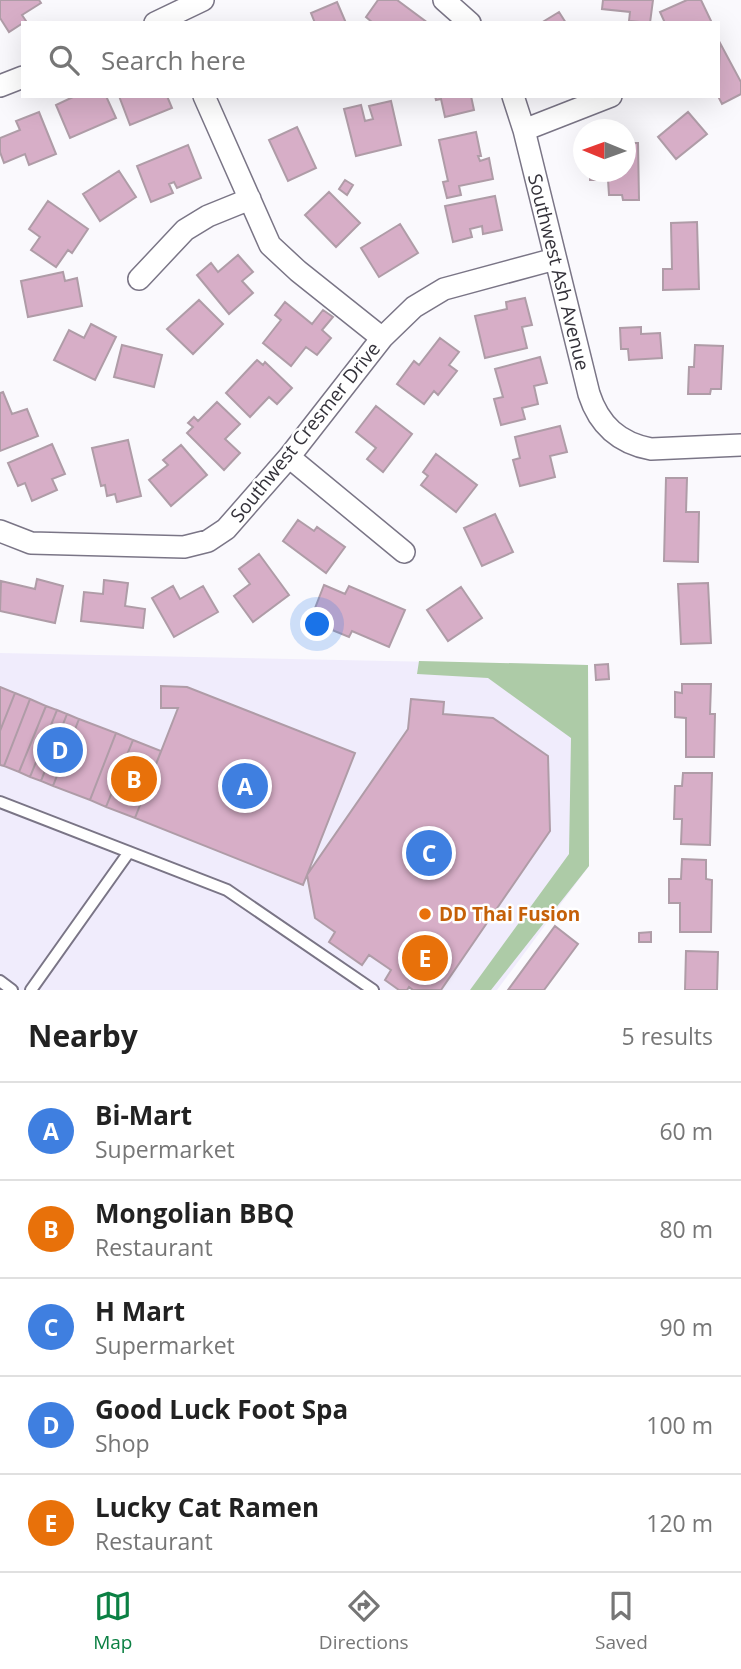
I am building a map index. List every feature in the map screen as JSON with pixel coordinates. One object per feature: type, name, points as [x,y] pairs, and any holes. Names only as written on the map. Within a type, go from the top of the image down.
[{"type":"street","points":[[165,21],[203,0]]},
{"type":"street","points":[[444,0],[468,21]]},
{"type":"street","points":[[0,86],[21,78]]},
{"type":"street","points":[[205,98],[270,245],[382,338]]},
{"type":"street","name":"Southwest Ash Avenue","points":[[514,98],[593,405],[609,430],[630,444],[651,449],[741,445]]},
{"type":"street","points":[[524,130],[606,98]]},
{"type":"street","points":[[139,279],[185,230],[208,216],[250,200]]},
{"type":"street","name":"Southwest Cresmer Drive","points":[[0,531],[31,543],[184,547],[208,541],[226,529],[289,457],[382,338],[414,307],[444,289],[555,259]]},
{"type":"street","points":[[289,457],[404,552]]},
{"type":"lane","points":[[0,802],[228,890],[373,990]]},
{"type":"lane","points":[[31,990],[129,852]]},
{"type":"lane","points":[[0,981],[12,990]]},
{"type":"shaded area","points":[[0,653],[588,665],[589,866],[497,990],[0,990]]},
{"type":"green space","points":[[419,661],[588,665],[589,866],[491,990],[470,990],[569,854],[571,738],[488,678],[417,674]]},
{"type":"building","points":[[0,0],[39,0],[41,3],[22,15],[26,21],[21,21],[21,24],[9,32],[0,18]]},
{"type":"building","points":[[378,0],[397,0],[425,21],[371,21],[366,17]]},
{"type":"building","points":[[603,0],[653,0],[650,21],[629,21],[630,12],[602,9]]},
{"type":"building","points":[[687,0],[701,0],[711,21],[664,21],[660,12]]},
{"type":"building","points":[[337,2],[345,21],[314,21],[311,13]]},
{"type":"building","points":[[559,12],[565,21],[544,21]]},
{"type":"building","points":[[720,43],[741,82],[741,94],[722,104],[719,98]]},
{"type":"building","points":[[71,98],[107,98],[116,118],[70,138],[56,105]]},
{"type":"building","points":[[120,98],[168,98],[172,108],[130,125]]},
{"type":"building","points":[[436,98],[471,98],[474,110],[445,117],[441,99]]},
{"type":"building","points":[[391,101],[401,145],[356,156],[344,109],[361,105],[365,121],[373,119],[369,106]]},
{"type":"building","points":[[39,112],[56,154],[29,165],[25,154],[4,163],[0,152],[0,138],[20,130],[16,121]]},
{"type":"building","points":[[688,112],[707,134],[676,159],[658,137]]},
{"type":"building","points":[[297,127],[316,168],[288,181],[269,140]]},
{"type":"building","points":[[476,132],[481,156],[478,156],[480,161],[489,158],[493,179],[459,186],[461,195],[447,198],[443,182],[448,181],[439,140]]},
{"type":"building","points":[[638,143],[639,200],[623,200],[622,195],[609,195],[608,182],[636,182]]},
{"type":"building","points":[[188,145],[201,178],[177,188],[174,182],[169,184],[173,193],[151,202],[137,166]]},
{"type":"building","points":[[119,171],[136,197],[100,221],[83,194]]},
{"type":"building","points":[[345,180],[353,185],[347,195],[339,189]]},
{"type":"building","points":[[329,192],[360,223],[336,247],[305,215]]},
{"type":"building","points":[[495,196],[502,230],[483,234],[482,226],[470,229],[472,237],[453,242],[445,206]]},
{"type":"building","points":[[48,201],[88,229],[72,253],[68,250],[56,267],[31,250],[40,237],[29,229]]},
{"type":"building","points":[[697,222],[699,289],[663,290],[663,269],[672,269],[671,223]]},
{"type":"building","points":[[400,224],[418,253],[379,277],[361,248]]},
{"type":"building","points":[[238,255],[253,272],[242,281],[253,293],[229,314],[197,275],[211,263],[218,272]]},
{"type":"building","points":[[63,272],[65,281],[77,278],[82,306],[28,317],[21,281]]},
{"type":"building","points":[[525,298],[532,325],[522,327],[527,348],[485,358],[475,316],[507,309],[506,302]]},
{"type":"building","points":[[199,300],[223,324],[193,354],[167,329]]},
{"type":"building","points":[[285,302],[312,324],[323,310],[333,317],[322,330],[331,338],[317,355],[306,347],[291,366],[263,343],[281,320],[275,315]]},
{"type":"building","points":[[91,324],[116,337],[95,380],[54,360],[69,330],[84,338]]},
{"type":"building","points":[[641,327],[641,334],[660,333],[662,358],[629,360],[628,349],[621,349],[620,328]]},
{"type":"building","points":[[440,338],[459,352],[449,365],[457,371],[438,395],[434,391],[424,404],[397,384],[414,361],[419,365]]},
{"type":"building","points":[[122,345],[162,355],[154,387],[114,377]]},
{"type":"building","points":[[695,345],[723,346],[721,389],[711,389],[710,394],[688,394],[689,367],[694,367]]},
{"type":"building","points":[[540,357],[547,383],[534,386],[538,404],[522,408],[525,419],[501,425],[494,399],[503,397],[495,369]]},
{"type":"building","points":[[257,360],[263,365],[265,362],[292,388],[277,404],[269,397],[250,417],[226,393]]},
{"type":"building","points":[[3,392],[12,414],[27,409],[38,436],[0,451],[0,393]]},
{"type":"building","points":[[217,402],[240,424],[225,439],[240,453],[224,470],[187,433],[193,427],[188,423],[194,417],[198,421]]},
{"type":"building","points":[[376,406],[412,434],[383,472],[367,459],[376,448],[356,432]]},
{"type":"building","points":[[560,426],[567,452],[550,456],[555,477],[520,486],[513,460],[520,458],[515,437]]},
{"type":"building","points":[[128,440],[141,496],[117,502],[115,494],[107,496],[105,485],[101,486],[92,448]]},
{"type":"building","points":[[52,444],[65,474],[52,479],[57,490],[32,501],[25,483],[18,486],[8,463]]},
{"type":"building","points":[[181,445],[207,475],[171,506],[149,480],[168,465],[163,460]]},
{"type":"building","points":[[436,454],[477,485],[456,512],[421,485],[428,476],[423,472]]},
{"type":"building","points":[[666,478],[687,478],[686,512],[699,512],[698,562],[664,561]]},
{"type":"building","points":[[495,514],[513,552],[482,566],[464,528]]},
{"type":"building","points":[[298,520],[314,531],[317,527],[345,547],[326,573],[283,541]]},
{"type":"building","points":[[259,554],[289,595],[253,622],[234,596],[250,584],[239,569]]},
{"type":"building","points":[[37,579],[63,586],[55,623],[0,611],[1,581],[35,589]]},
{"type":"building","points":[[104,580],[128,583],[125,606],[145,609],[143,628],[81,621],[84,592],[103,594]]},
{"type":"building","points":[[708,583],[711,643],[681,644],[678,584]]},
{"type":"building","points":[[324,585],[345,594],[349,586],[405,610],[389,647],[352,631],[349,637],[310,621]]},
{"type":"building","points":[[173,586],[180,599],[203,586],[218,612],[174,637],[152,598]]},
{"type":"building","points":[[461,587],[482,618],[448,641],[427,610]]},
{"type":"building","points":[[608,664],[609,679],[596,680],[595,665]]},
{"type":"building","points":[[682,684],[711,684],[710,714],[715,714],[714,757],[686,757],[686,718],[675,717],[675,692],[682,693]]},
{"type":"building","points":[[161,686],[187,687],[355,753],[303,885],[135,818],[178,708],[161,708]]},
{"type":"building","points":[[0,687],[15,693],[0,731]]},
{"type":"building","points":[[15,693],[30,699],[4,766],[0,765],[0,731]]},
{"type":"building","points":[[30,699],[46,706],[19,772],[4,766]]},
{"type":"building","points":[[411,699],[444,702],[443,714],[493,718],[548,756],[550,831],[441,990],[413,990],[409,987],[407,990],[399,990],[385,980],[391,970],[369,955],[362,965],[329,942],[335,932],[315,918],[307,875],[408,729]]},
{"type":"building","points":[[46,706],[57,710],[30,777],[19,772]]},
{"type":"building","points":[[57,710],[67,714],[41,781],[30,777]]},
{"type":"building","points":[[67,714],[79,719],[53,786],[41,781]]},
{"type":"building","points":[[79,719],[116,733],[90,800],[53,786]]},
{"type":"building","points":[[116,733],[133,740],[106,807],[90,800]]},
{"type":"building","points":[[133,740],[161,751],[135,818],[106,807]]},
{"type":"building","points":[[683,773],[712,773],[710,845],[681,844],[682,819],[674,819],[675,786],[682,786]]},
{"type":"building","points":[[682,859],[706,860],[706,879],[712,880],[711,932],[680,932],[680,903],[669,903],[669,879],[681,879]]},
{"type":"building","points":[[555,926],[578,944],[544,990],[508,990]]},
{"type":"building","points":[[651,932],[651,942],[639,942],[639,933]]},
{"type":"building","points":[[686,951],[718,952],[717,990],[685,990]]},
{"type":"place","name":"Good Luck Foot Spa","points":[[60,750]]},
{"type":"place","name":"Mongolian BBQ","points":[[134,779]]},
{"type":"place","name":"Bi-Mart","points":[[245,786]]},
{"type":"place","name":"H Mart","points":[[429,853]]},
{"type":"place","name":"DD Thai Fusion","points":[[425,914]]},
{"type":"place","name":"Lucky Cat Ramen","points":[[425,958]]}]
